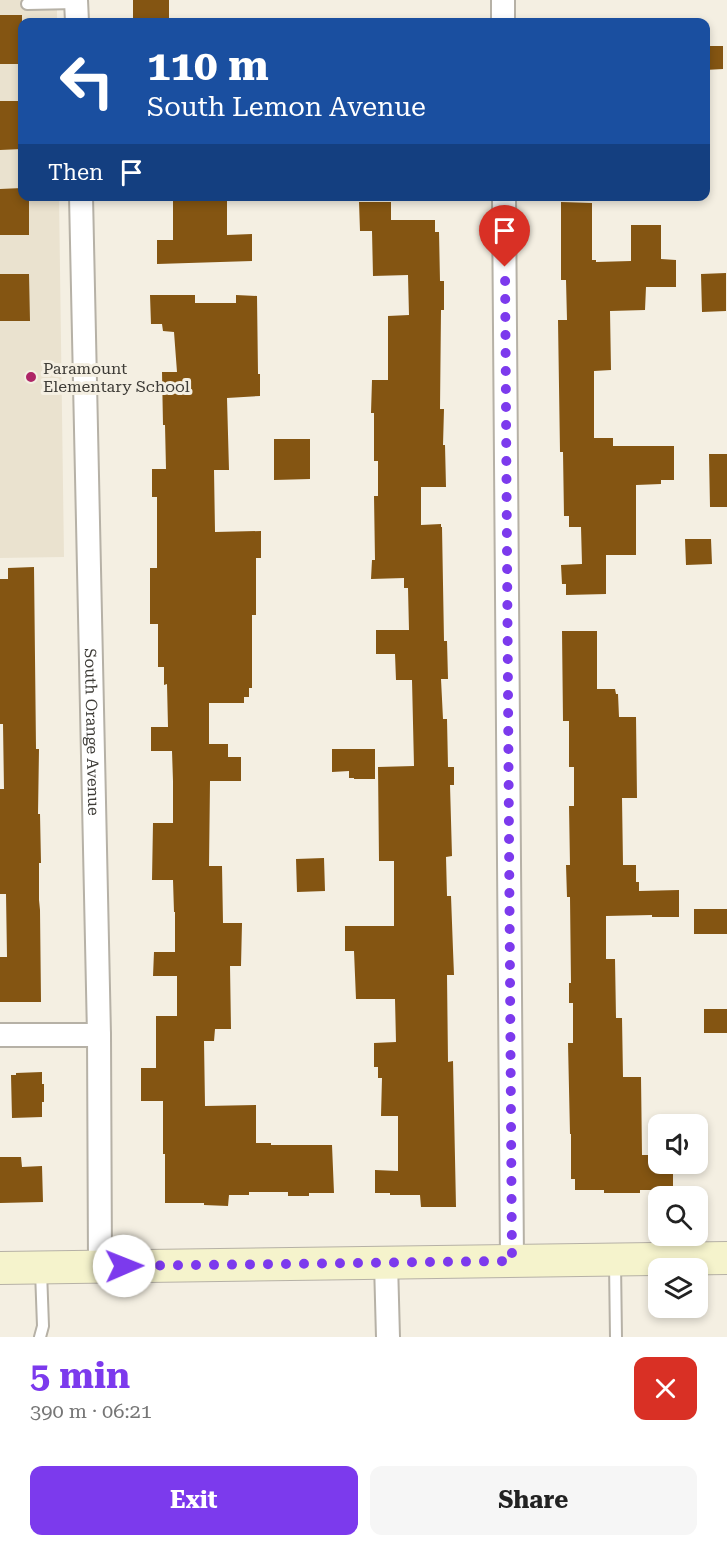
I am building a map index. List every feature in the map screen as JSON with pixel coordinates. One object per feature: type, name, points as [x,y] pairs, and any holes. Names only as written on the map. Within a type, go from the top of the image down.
[{"type":"street","points":[[503,0],[503,18]]},
{"type":"street","name":"South Orange Avenue","points":[[81,201],[99,1035],[100,1267]]},
{"type":"street","points":[[504,201],[512,1261]]},
{"type":"street","points":[[0,1035],[99,1035]]},
{"type":"street","points":[[0,1268],[727,1258]]},
{"type":"street","points":[[386,1263],[388,1337]]},
{"type":"lane","points":[[27,4],[76,9]]},
{"type":"lane","points":[[615,1260],[616,1337]]},
{"type":"lane","points":[[40,1337],[43,1326],[41,1267]]},
{"type":"shaded area","name":"Paramount Elementary School","points":[[0,0],[57,0],[57,18],[18,18],[18,201],[59,201],[64,557],[0,558]]},
{"type":"building","points":[[133,0],[169,0],[169,18],[133,18]]},
{"type":"building","points":[[0,15],[22,15],[22,18],[18,18],[18,64],[0,64]]},
{"type":"building","points":[[710,46],[723,46],[723,69],[710,70]]},
{"type":"building","points":[[0,101],[18,101],[18,149],[0,150]]},
{"type":"building","points":[[18,188],[18,201],[29,201],[29,235],[0,235],[0,189]]},
{"type":"building","points":[[173,201],[227,201],[227,235],[252,234],[252,261],[157,264],[157,240],[173,240]]},
{"type":"building","points":[[359,202],[391,202],[391,220],[435,220],[435,232],[439,232],[440,281],[444,281],[444,310],[441,310],[440,409],[444,409],[443,445],[445,445],[446,487],[421,487],[421,525],[441,524],[442,527],[444,641],[447,641],[448,679],[441,679],[443,719],[447,719],[448,767],[454,767],[454,785],[450,785],[452,856],[446,857],[447,896],[451,896],[454,975],[447,975],[448,1062],[453,1061],[456,1207],[421,1207],[420,1195],[375,1193],[375,1170],[398,1171],[398,1116],[381,1116],[382,1078],[378,1078],[378,1067],[374,1067],[374,1043],[396,1042],[395,999],[356,999],[354,951],[345,951],[345,926],[394,926],[394,861],[379,861],[378,767],[414,766],[412,680],[396,680],[395,654],[376,654],[376,630],[409,630],[408,588],[404,588],[404,578],[371,579],[372,560],[375,560],[374,496],[378,496],[378,461],[374,461],[374,413],[371,413],[372,380],[388,380],[388,316],[409,315],[408,275],[373,276],[372,231],[360,231]]},
{"type":"building","points":[[561,202],[592,203],[592,260],[596,262],[631,261],[631,225],[661,225],[661,259],[676,260],[676,287],[646,287],[645,310],[610,311],[611,370],[594,371],[594,438],[613,438],[613,446],[674,446],[674,480],[661,480],[661,484],[636,485],[636,555],[606,555],[606,594],[566,595],[566,584],[562,584],[561,565],[582,564],[581,527],[569,527],[569,516],[564,516],[563,452],[560,452],[558,320],[567,320],[566,280],[561,280]]},
{"type":"building","points":[[726,273],[726,311],[702,312],[701,274]]},
{"type":"building","points":[[0,274],[29,274],[30,321],[0,321]]},
{"type":"building","points":[[150,295],[195,295],[195,303],[236,303],[236,295],[257,296],[260,396],[227,398],[229,470],[214,470],[215,532],[261,531],[261,558],[256,558],[256,615],[252,615],[252,688],[249,688],[249,697],[244,697],[244,703],[209,703],[209,744],[228,744],[228,757],[241,757],[241,781],[210,781],[209,866],[222,866],[223,923],[242,923],[241,966],[230,966],[231,1029],[215,1029],[214,1041],[204,1041],[205,1106],[256,1105],[256,1143],[332,1145],[334,1193],[288,1196],[288,1192],[249,1192],[249,1195],[229,1195],[228,1206],[204,1205],[204,1203],[165,1203],[163,1101],[141,1101],[141,1068],[156,1068],[156,1016],[177,1016],[177,976],[153,976],[154,952],[175,952],[175,912],[173,880],[152,880],[153,823],[173,823],[173,781],[172,751],[151,751],[151,727],[168,727],[167,684],[164,685],[164,667],[158,667],[158,624],[150,624],[150,568],[157,568],[157,497],[152,497],[152,469],[166,469],[162,372],[177,372],[174,332],[163,331],[162,324],[151,324]]},
{"type":"building","points":[[274,439],[310,439],[310,479],[274,480]]},
{"type":"building","points":[[709,454],[727,454],[727,507],[710,507]]},
{"type":"building","points":[[685,539],[711,539],[712,564],[686,565]]},
{"type":"building","points":[[34,567],[36,749],[39,749],[38,814],[40,814],[41,863],[39,863],[39,900],[41,1002],[0,1002],[0,957],[7,957],[6,894],[0,894],[0,789],[4,789],[3,724],[0,724],[0,579],[8,579],[8,568]]},
{"type":"building","points":[[562,631],[597,631],[597,689],[615,689],[618,694],[619,717],[636,717],[637,798],[622,798],[623,865],[636,865],[636,882],[639,882],[639,891],[679,890],[679,917],[606,916],[606,959],[615,959],[616,1018],[622,1018],[623,1077],[641,1077],[642,1155],[648,1155],[648,1174],[673,1174],[673,1186],[648,1186],[648,1190],[640,1190],[640,1193],[575,1190],[575,1179],[571,1179],[568,1043],[573,1043],[573,1003],[569,1003],[569,983],[571,983],[570,897],[567,897],[566,865],[570,865],[569,806],[574,806],[574,767],[569,767],[569,721],[563,721]]},
{"type":"building","points":[[332,749],[375,749],[375,779],[349,778],[349,771],[332,772]]},
{"type":"building","points":[[324,858],[325,891],[297,892],[296,859]]},
{"type":"building","points":[[694,909],[727,909],[727,934],[694,934]]},
{"type":"building","points":[[704,1009],[727,1009],[727,1033],[704,1033]]},
{"type":"building","points":[[42,1072],[44,1102],[42,1102],[42,1117],[12,1118],[11,1075]]},
{"type":"building","points":[[0,1157],[21,1157],[22,1167],[42,1166],[43,1202],[0,1203]]},
{"type":"place","name":"Paramount Elementary School","points":[[31,377]]},
{"type":"route","points":[[124,1266],[512,1261],[505,267]]}]
